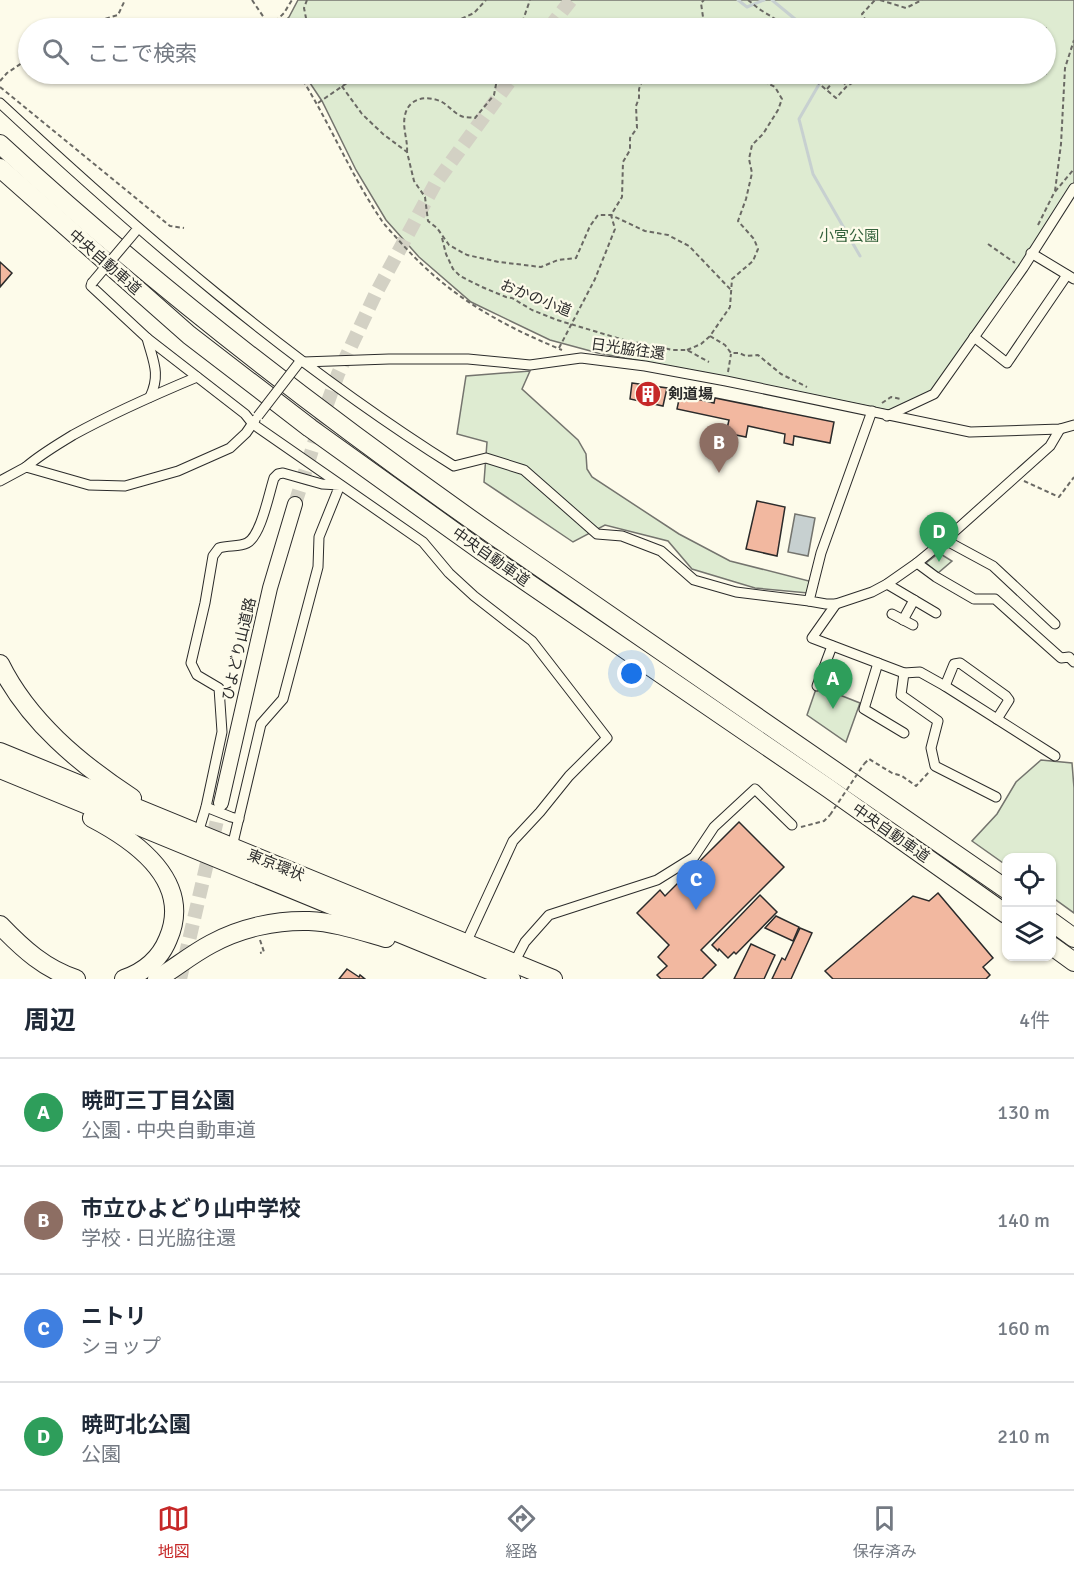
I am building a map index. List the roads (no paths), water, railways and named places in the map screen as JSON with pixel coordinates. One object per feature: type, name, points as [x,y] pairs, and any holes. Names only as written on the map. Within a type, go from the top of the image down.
[{"type":"highway","name":"中央自動車道","points":[[0,144],[138,266],[362,441],[496,537],[1002,886]]},
{"type":"highway","name":"中央自動車道","points":[[0,168],[189,335],[310,428],[471,543],[1002,911]]},
{"type":"highway","points":[[0,177],[100,258]]},
{"type":"highway","points":[[0,664],[24,702],[48,730],[78,758],[141,803],[198,833]]},
{"type":"highway","name":"東京環状","points":[[0,752],[232,847],[329,896]]},
{"type":"highway","name":"東京環状","points":[[0,769],[329,896],[432,938],[511,974],[553,979]]},
{"type":"highway","points":[[23,779],[132,842],[152,860],[162,873],[173,904],[173,926],[159,956],[143,970],[124,979]]},
{"type":"highway","points":[[157,979],[196,952],[228,936],[271,924],[309,921],[385,938],[467,967],[511,974]]},
{"type":"highway","points":[[1056,925],[1074,938]]},
{"type":"highway","points":[[0,926],[43,964],[76,979]]},
{"type":"highway","name":"東京環状","points":[[432,938],[466,944],[511,974]]},
{"type":"highway","points":[[0,942],[24,964],[46,979]]},
{"type":"highway","points":[[1056,949],[1074,962]]},
{"type":"street","points":[[0,104],[137,230],[301,363],[415,441],[454,466],[486,458],[524,470],[597,534],[622,536],[662,550],[694,580],[704,584],[736,592],[826,604],[836,604],[872,592],[917,564],[945,540],[1050,446],[1060,429]]},
{"type":"street","points":[[887,416],[934,394],[1072,195]]},
{"type":"street","points":[[137,230],[91,286],[147,338],[196,377],[340,485],[423,542],[449,573],[474,596],[532,641],[607,738],[569,776],[513,841],[466,944]]},
{"type":"street","points":[[974,337],[1007,363],[1071,277],[1031,253]]},
{"type":"street","points":[[147,338],[155,362],[156,375],[155,386],[150,397]]},
{"type":"street","name":"日光脇往還","points":[[301,363],[389,359],[468,359],[530,365],[581,358],[645,366],[726,381],[887,416]]},
{"type":"street","points":[[26,466],[88,485],[125,486],[178,471],[237,442],[301,363]]},
{"type":"street","points":[[0,481],[98,421],[196,377]]},
{"type":"street","points":[[809,601],[821,553],[872,411]]},
{"type":"street","points":[[887,416],[970,432],[1060,429],[1074,425]]},
{"type":"street","points":[[198,833],[222,732],[219,688],[197,675],[191,663],[213,556],[219,548],[250,541],[260,525],[274,478],[278,474],[283,473],[322,484],[340,485]]},
{"type":"street","points":[[232,847],[261,724],[283,699],[318,567],[319,537],[340,485]]},
{"type":"street","name":"ひよどり山道路","points":[[221,803],[270,588],[295,504]]},
{"type":"street","points":[[945,540],[993,566],[1055,624]]},
{"type":"street","points":[[917,564],[974,599],[995,599],[1061,658],[1069,657],[1074,662]]},
{"type":"street","points":[[887,584],[936,613]]},
{"type":"street","points":[[903,620],[914,600]]},
{"type":"street","points":[[836,604],[812,638],[904,673],[920,672],[1055,756]]},
{"type":"street","points":[[892,614],[914,625]]},
{"type":"street","points":[[818,686],[832,646]]},
{"type":"street","points":[[878,663],[864,709],[904,733]]},
{"type":"street","points":[[945,686],[954,664],[960,663],[1009,700],[997,719]]},
{"type":"street","points":[[904,673],[901,695],[938,721],[931,748],[935,766],[996,797]]},
{"type":"street","points":[[511,974],[525,942],[549,915],[657,880],[694,857],[714,827],[755,789],[792,825]]},
{"type":"street","points":[[206,807],[239,819]]},
{"type":"waterway","points":[[738,0],[747,7],[764,0]]},
{"type":"waterway","points":[[772,0],[794,18]]},
{"type":"waterway","points":[[819,84],[799,119],[813,174],[860,256]]},
{"type":"tunnel","points":[[557,18],[571,0]]},
{"type":"tunnel","points":[[295,504],[338,374],[375,295],[435,184],[508,84]]},
{"type":"tunnel","points":[[180,979],[221,803]]},
{"type":"place","name":"剣道場","points":[[648,394]]},
{"type":"place","name":"市立ひよどり山中学校","points":[[719,473]]},
{"type":"place","name":"暁町北公園","points":[[939,562]]},
{"type":"place","name":"暁町三丁目公園","points":[[833,709]]},
{"type":"place","name":"ニトリ","points":[[696,910]]},
{"type":"park label","name":"小宮公園","points":[[849,236]]}]
